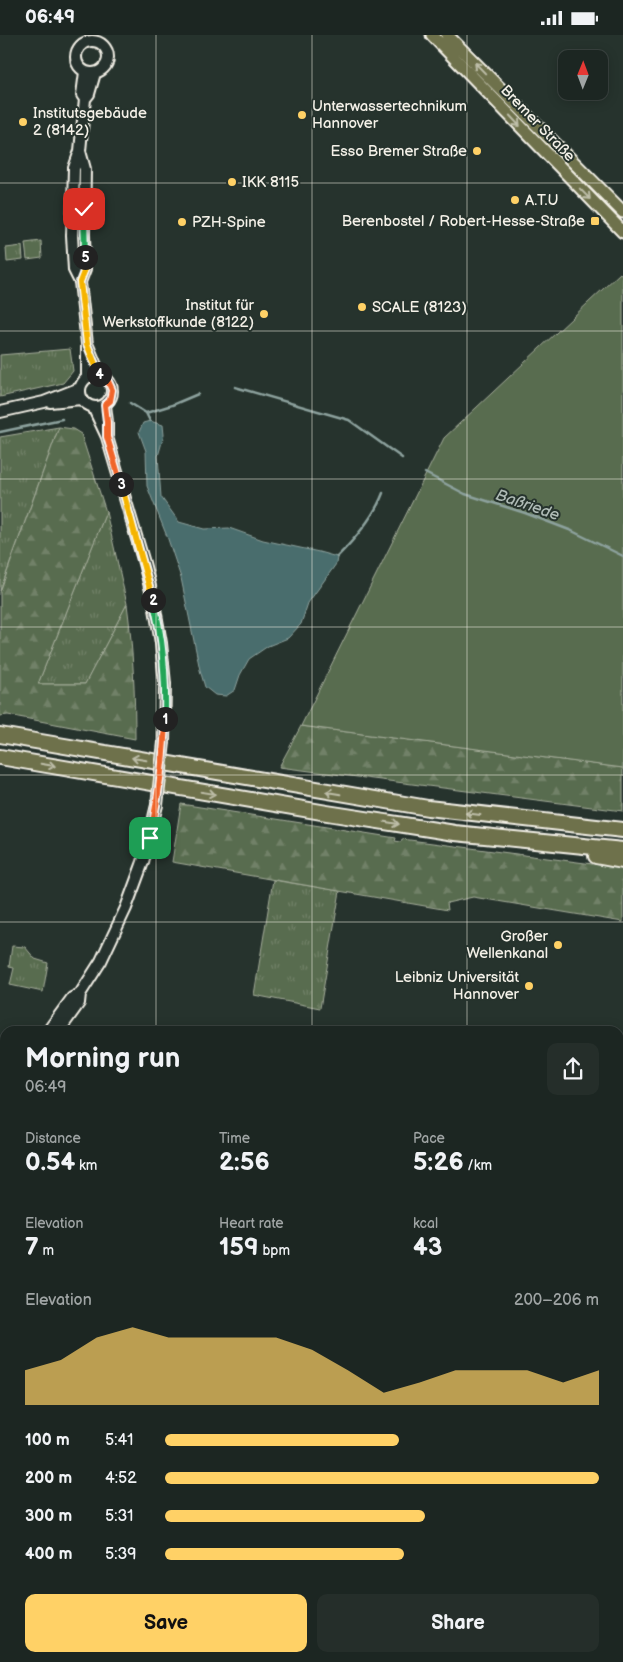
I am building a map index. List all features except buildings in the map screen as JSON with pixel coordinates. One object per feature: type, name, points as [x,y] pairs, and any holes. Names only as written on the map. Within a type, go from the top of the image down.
[{"type":"highway","points":[[0,735],[391,802],[623,830]]},
{"type":"highway","points":[[0,757],[454,833],[623,850]]},
{"type":"highway","points":[[521,819],[623,820]]},
{"type":"highway","points":[[535,841],[623,861]]},
{"type":"main road","name":"Bremer Straße","points":[[432,35],[623,232]]},
{"type":"main road","name":"Bremer Straße","points":[[447,35],[623,212]]},
{"type":"street","points":[[98,39],[109,53],[109,59],[102,71],[90,73],[78,66],[76,54],[81,45],[98,39]]},
{"type":"street","points":[[87,378],[87,344],[80,282],[74,270],[72,235],[74,168],[80,151],[85,99],[89,94],[90,73]]},
{"type":"street","points":[[87,344],[100,375]]},
{"type":"street","points":[[44,402],[80,388],[90,376],[100,375],[107,379],[112,390],[110,401],[105,405],[93,407],[81,399],[80,388]]},
{"type":"street","points":[[0,412],[44,402],[81,399]]},
{"type":"street","points":[[105,405],[107,437]]},
{"type":"street","points":[[63,1026],[79,1003],[80,994],[108,947],[126,908],[143,862],[157,805],[164,742],[165,684],[161,643],[154,603],[107,437],[93,407]]},
{"type":"street","points":[[52,1026],[72,998],[80,994]]},
{"type":"green space","points":[[41,241],[42,258],[27,260],[25,243]]},
{"type":"green space","points":[[22,246],[23,260],[7,262],[6,248]]},
{"type":"green space","points":[[620,273],[623,276],[623,768],[301,726],[444,438]]},
{"type":"green space","points":[[70,349],[73,371],[63,383],[0,397],[0,355]]},
{"type":"green space","points":[[59,427],[0,591],[0,437]]},
{"type":"green space","points":[[59,427],[73,429],[81,434],[106,512],[38,684],[85,684],[127,604],[135,705],[135,739],[8,715],[0,716],[0,592]]},
{"type":"green space","points":[[106,512],[127,604],[85,684],[38,684]]},
{"type":"green space","points":[[301,726],[623,768],[623,811],[279,767]]},
{"type":"green space","points":[[181,804],[396,838],[395,841],[401,842],[402,839],[623,868],[623,922],[473,897],[447,903],[448,910],[172,862]]},
{"type":"green space","points":[[273,880],[340,891],[320,1008],[254,995]]},
{"type":"green space","points":[[12,946],[25,947],[35,959],[48,963],[43,992],[10,985],[14,968],[9,967]]},
{"type":"water","points":[[150,421],[163,425],[164,435],[158,456],[161,497],[179,522],[204,529],[229,528],[263,540],[337,557],[336,564],[308,603],[301,624],[288,638],[268,646],[249,659],[240,675],[235,690],[226,696],[215,695],[205,687],[181,578],[147,486],[146,451],[139,432],[143,423]]},
{"type":"waterway","name":"Baßriede","points":[[235,387],[349,420],[402,458]]},
{"type":"waterway","name":"Baßriede","points":[[130,403],[146,413],[198,394]]},
{"type":"waterway","points":[[146,413],[150,421]]},
{"type":"waterway","name":"Baßriede","points":[[0,432],[62,419]]},
{"type":"waterway","name":"Baßriede","points":[[425,473],[465,494],[525,513],[572,531],[623,556]]},
{"type":"waterway","points":[[337,557],[351,543],[375,511],[383,493]]},
{"type":"place","name":"Unterwassertechnikum Hannover","points":[[302,115]]},
{"type":"place","name":"Institutsgebäude 2 (8142)","points":[[23,122]]},
{"type":"place","name":"Esso Bremer Straße","points":[[477,151]]},
{"type":"place","name":"IKK 8115","points":[[232,182]]},
{"type":"place","name":"A.T.U","points":[[515,200]]},
{"type":"place","name":"Berenbostel / Robert-Hesse-Straße","points":[[595,221]]},
{"type":"place","name":"PZH-Spine","points":[[182,222]]},
{"type":"place","name":"SCALE (8123)","points":[[362,307]]},
{"type":"place","name":"Institut für Werkstoffkunde (8122)","points":[[264,314]]},
{"type":"place","name":"Großer Wellenkanal","points":[[558,945]]},
{"type":"place","name":"Leibniz Universität Hannover","points":[[529,986]]},
{"type":"route","points":[[84,209],[85,269],[80,282],[87,344],[100,375],[107,379],[112,390],[110,401],[105,405],[107,437],[144,563],[161,643],[165,684],[164,742],[160,786],[150,838]]}]
